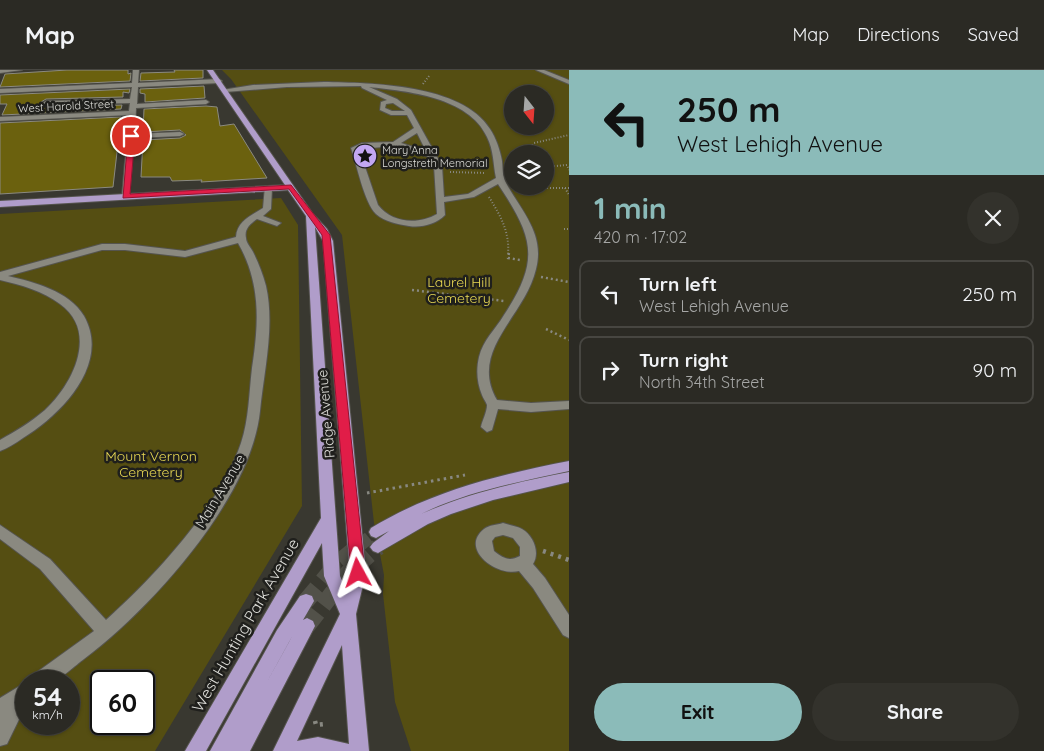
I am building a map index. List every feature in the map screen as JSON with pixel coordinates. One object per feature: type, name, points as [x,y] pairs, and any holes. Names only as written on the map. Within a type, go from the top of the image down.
[{"type":"main road","name":"Ridge Avenue","points":[[210,70],[310,216],[326,235],[329,247],[358,573],[348,614]]},
{"type":"main road","points":[[0,204],[291,187]]},
{"type":"main road","name":"Ridge Avenue","points":[[310,216],[332,576],[348,614],[359,751]]},
{"type":"main road","points":[[376,532],[409,512],[448,495],[476,486],[569,466]]},
{"type":"main road","points":[[378,547],[410,525],[455,504],[482,495],[569,477]]},
{"type":"main road","name":"West Hunting Park Avenue","points":[[195,751],[329,518]]},
{"type":"main road","points":[[220,751],[284,636],[306,601]]},
{"type":"main road","points":[[282,751],[348,614]]},
{"type":"main road","points":[[240,751],[307,626]]},
{"type":"main road","points":[[296,751],[318,746],[343,751]]},
{"type":"street","points":[[0,71],[18,70]]},
{"type":"street","points":[[126,197],[136,70]]},
{"type":"street","points":[[539,70],[569,82]]},
{"type":"street","points":[[0,91],[219,81]]},
{"type":"street","points":[[225,90],[305,82],[379,84],[444,98],[467,109],[484,125],[492,140],[499,176],[532,232],[535,250],[530,275],[509,317],[490,342],[487,350],[483,379],[493,404],[488,426]]},
{"type":"street","points":[[347,82],[395,100],[404,106],[432,154],[439,172],[438,199],[440,217],[425,223],[396,221],[376,209],[355,148],[362,145],[395,144],[432,154]]},
{"type":"street","points":[[395,100],[383,103],[382,109],[391,113],[409,113]]},
{"type":"street","points":[[46,104],[134,106],[206,102]]},
{"type":"street","name":"West Harold Street","points":[[0,119],[134,106]]},
{"type":"street","points":[[395,144],[418,129]]},
{"type":"street","points":[[131,136],[180,134]]},
{"type":"street","points":[[438,199],[463,199],[485,190],[499,176]]},
{"type":"street","points":[[0,276],[102,247],[125,247],[185,254],[241,238],[242,227],[266,209],[268,188]]},
{"type":"street","points":[[255,216],[277,223]]},
{"type":"street","name":"Main Avenue","points":[[54,670],[105,631],[143,594],[191,539],[226,486],[244,451],[254,418],[265,317],[257,267],[241,238]]},
{"type":"street","points":[[0,276],[24,281],[50,291],[70,305],[83,324],[87,346],[80,372],[62,399],[33,426],[0,446]]},
{"type":"street","points":[[493,404],[525,408],[569,405]]},
{"type":"street","points":[[503,529],[518,534],[528,545],[528,559],[523,564],[509,566],[493,560],[484,548],[484,542],[490,532],[503,529]]},
{"type":"street","points":[[0,530],[45,564],[105,631]]},
{"type":"street","points":[[523,564],[539,582],[569,630]]},
{"type":"street","points":[[0,709],[15,699]]},
{"type":"street","points":[[0,737],[15,710]]},
{"type":"path","points":[[531,145],[569,136]]},
{"type":"path","points":[[554,166],[568,165],[569,170]]},
{"type":"path","points":[[439,172],[499,176]]},
{"type":"path","points":[[554,188],[569,188]]},
{"type":"path","points":[[565,188],[569,196]]},
{"type":"path","points":[[485,190],[508,230],[510,247],[508,258],[522,260]]},
{"type":"path","points":[[564,229],[569,229]]},
{"type":"path","points":[[530,275],[569,282]]},
{"type":"path","points":[[412,290],[508,301]]},
{"type":"path","points":[[546,329],[569,340]]},
{"type":"path","points":[[367,493],[468,475]]},
{"type":"path","points":[[528,545],[569,560]]},
{"type":"path","points":[[315,721],[316,725],[324,724]]},
{"type":"green space","name":"Laurel Hill Cemetery","points":[[222,70],[569,70],[569,751],[411,751],[395,702],[383,594],[384,575],[374,523],[342,235],[231,79]]},
{"type":"green space","name":"Mount Vernon Cemetery","points":[[281,198],[298,225],[302,506],[155,751],[0,751],[0,214]]},
{"type":"building","points":[[67,70],[128,70],[128,74],[131,73],[130,81],[0,87],[5,74]]},
{"type":"building","points":[[174,70],[203,70],[203,78],[140,81],[141,73],[175,72]]},
{"type":"building","points":[[204,86],[205,98],[145,102],[145,94],[140,93],[140,89]]},
{"type":"building","points":[[130,89],[129,93],[123,92],[123,97],[46,99],[41,102],[46,107],[122,105],[121,109],[2,115],[7,104],[0,104],[0,95]]},
{"type":"building","points":[[217,107],[220,126],[234,124],[267,178],[201,182],[202,180],[172,181],[170,177],[141,177],[143,140],[180,138],[186,135],[180,130],[143,132],[144,109]]},
{"type":"building","points":[[121,117],[113,187],[0,194],[0,123]]},
{"type":"tunnel","points":[[359,546],[376,532]]},
{"type":"tunnel","points":[[306,601],[337,564],[360,545]]},
{"type":"tunnel","points":[[307,626],[348,573],[378,547]]},
{"type":"place","name":"Mary Anna Longstreth Memorial","points":[[365,156]]},
{"type":"route","points":[[131,136],[126,197],[291,187],[310,216],[324,231],[329,247],[358,573]]}]
